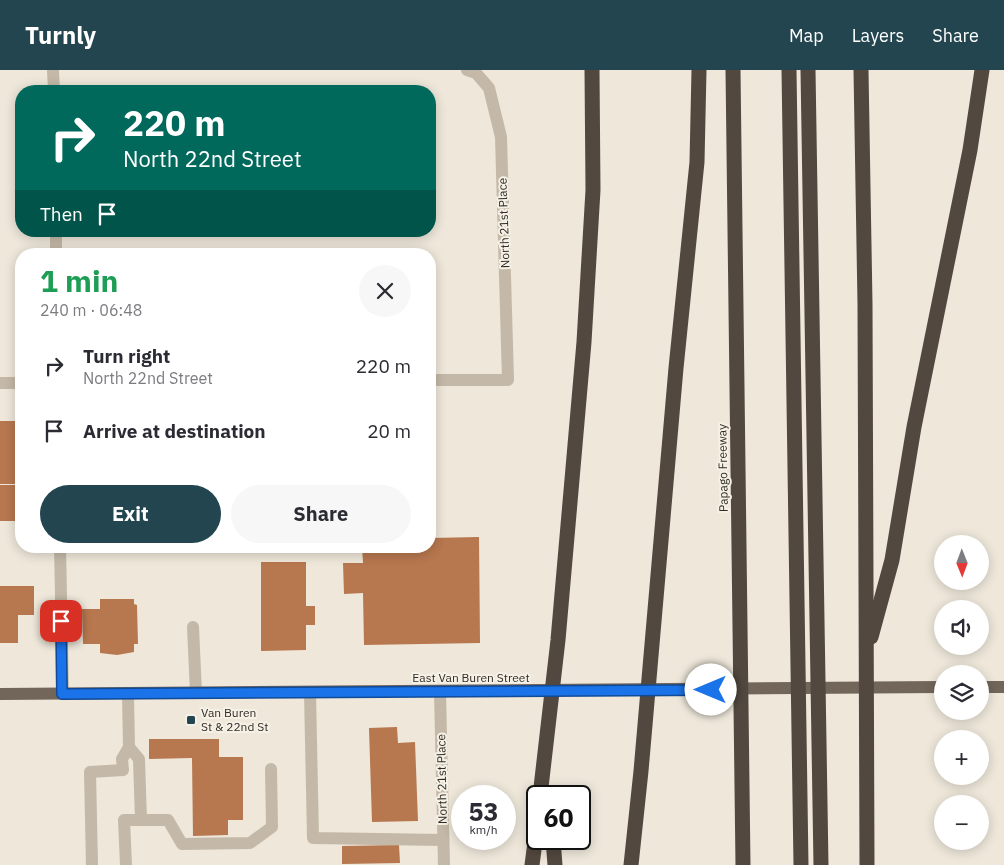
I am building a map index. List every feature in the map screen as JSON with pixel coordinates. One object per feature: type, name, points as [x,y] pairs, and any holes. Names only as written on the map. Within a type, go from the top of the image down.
[{"type":"highway","points":[[541,785],[558,640],[588,284],[593,190],[592,70]]},
{"type":"highway","points":[[631,865],[642,771],[654,612],[697,162],[698,70]]},
{"type":"highway","name":"Papago Freeway","points":[[733,70],[735,358],[741,613],[743,865]]},
{"type":"highway","points":[[789,70],[801,865]]},
{"type":"highway","points":[[808,70],[821,865]]},
{"type":"highway","points":[[861,70],[865,304],[867,865]]},
{"type":"highway","points":[[866,653],[892,560],[914,427],[970,150],[982,70]]},
{"type":"highway","points":[[548,735],[550,785]]},
{"type":"highway","points":[[532,865],[534,850]]},
{"type":"highway","points":[[554,850],[555,865]]},
{"type":"main road","name":"East Van Buren Street","points":[[0,694],[934,687]]},
{"type":"main road","points":[[989,687],[1004,687]]},
{"type":"street","points":[[53,70],[54,85]]},
{"type":"street","name":"North 21st Place","points":[[436,380],[508,380],[501,136],[489,88],[471,71]]},
{"type":"street","points":[[0,383],[15,383]]},
{"type":"street","points":[[60,553],[62,694]]},
{"type":"street","points":[[193,627],[196,693]]},
{"type":"street","name":"North 21st Place","points":[[440,692],[444,865]]},
{"type":"street","points":[[310,693],[313,838],[443,840]]},
{"type":"street","points":[[92,865],[90,772],[123,770],[122,759],[129,747],[128,694]]},
{"type":"street","points":[[129,747],[139,759],[141,820]]},
{"type":"street","points":[[126,865],[124,820],[168,820],[182,844],[250,842],[272,827],[271,769]]},
{"type":"building","points":[[0,421],[15,421],[15,484],[0,484]]},
{"type":"building","points":[[0,485],[15,485],[15,521],[0,521]]},
{"type":"building","points":[[479,537],[480,643],[364,645],[363,593],[344,594],[343,563],[363,563],[362,553],[436,553],[436,538]]},
{"type":"building","points":[[261,562],[306,562],[306,606],[315,606],[315,625],[306,625],[306,650],[261,651]]},
{"type":"building","points":[[0,586],[34,586],[34,615],[18,615],[18,643],[0,643]]},
{"type":"building","points":[[100,599],[134,599],[134,604],[137,605],[138,644],[134,644],[134,652],[117,655],[100,653],[100,644],[83,644],[82,609],[100,609]]},
{"type":"building","points":[[397,727],[398,743],[415,742],[418,821],[372,822],[369,728]]},
{"type":"building","points":[[149,739],[219,739],[219,757],[243,757],[243,820],[228,820],[228,835],[193,836],[192,758],[149,759]]},
{"type":"building","points":[[399,845],[400,863],[342,864],[342,846]]},
{"type":"place","name":"Van Buren St & 22nd St","points":[[191,720]]},
{"type":"route","points":[[61,621],[62,694],[711,690]]}]
